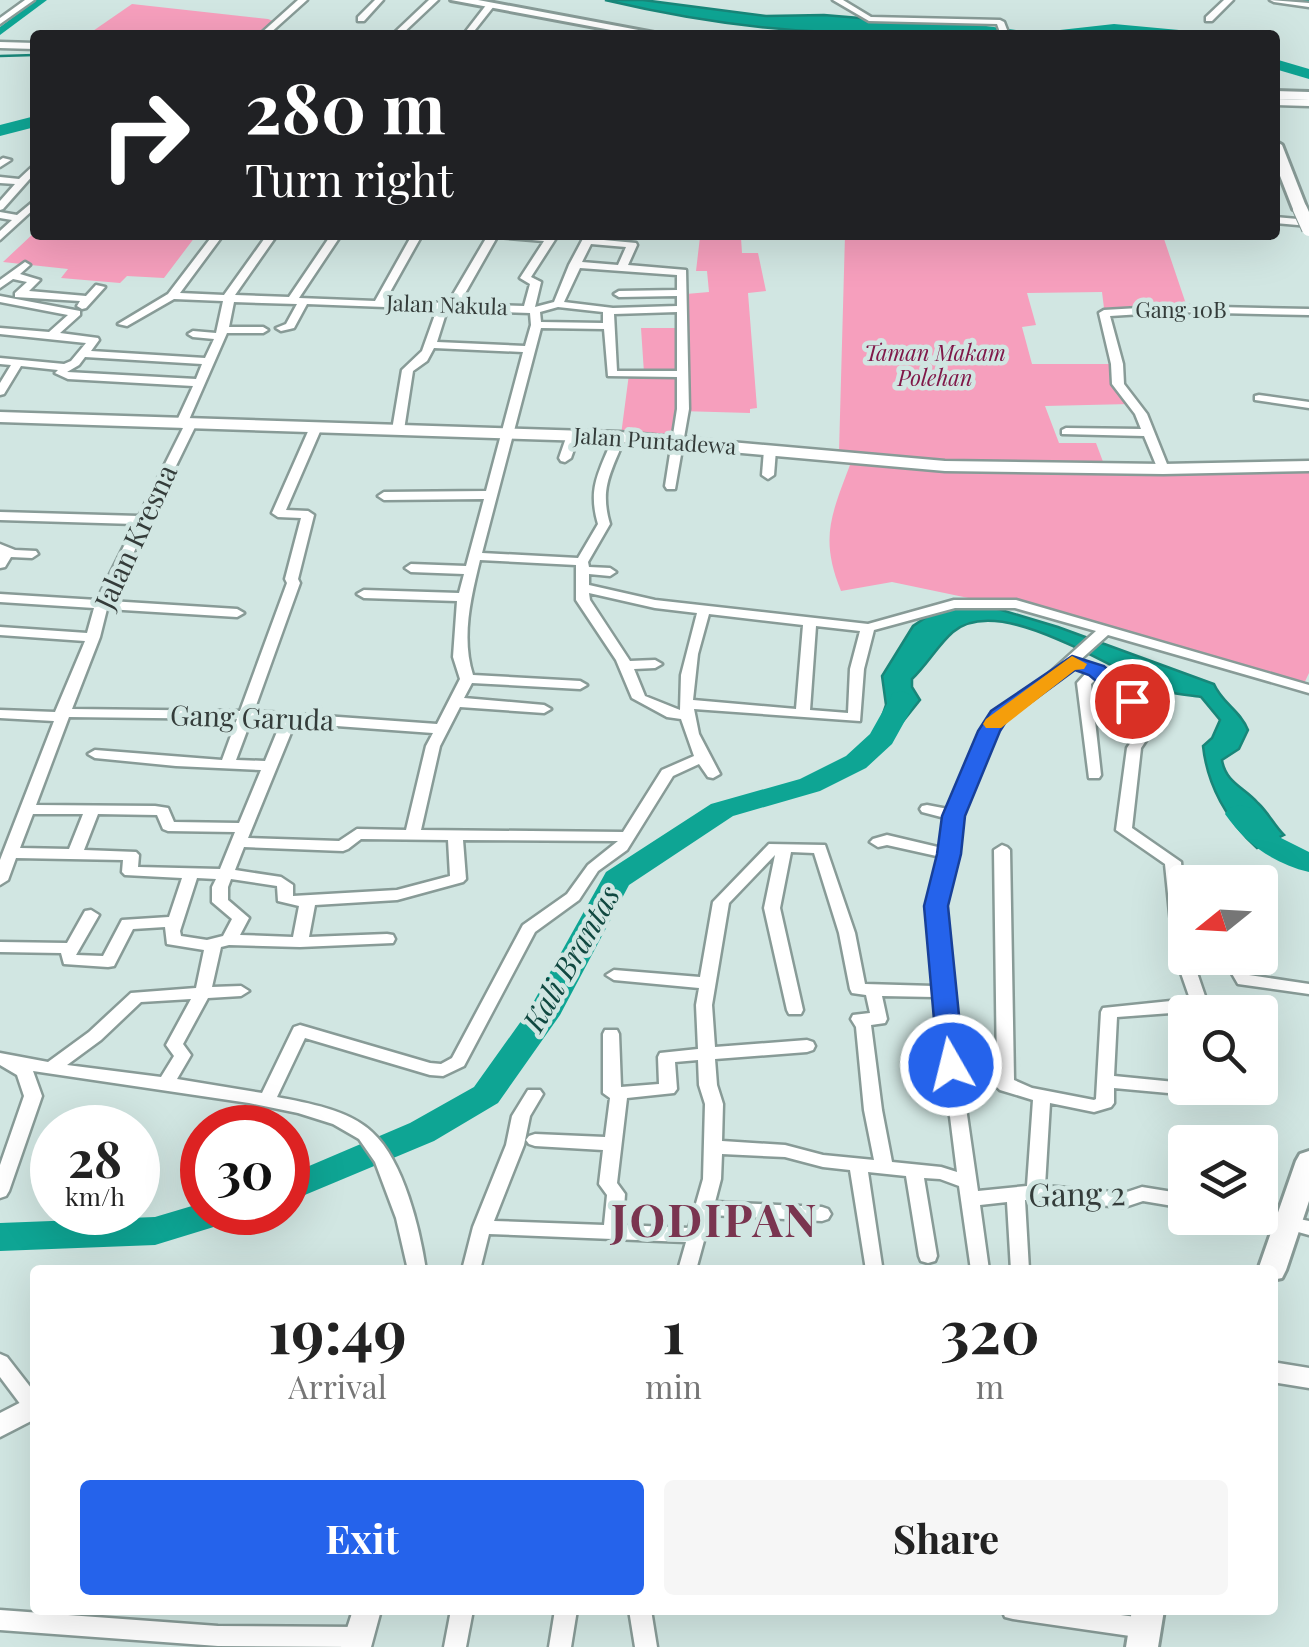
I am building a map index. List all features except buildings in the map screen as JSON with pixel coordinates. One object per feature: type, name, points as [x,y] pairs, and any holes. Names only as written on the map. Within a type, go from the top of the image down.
[{"type":"main road","points":[[457,0],[630,30]]},
{"type":"main road","points":[[1280,97],[1309,98]]},
{"type":"main road","points":[[1280,169],[1306,220]]},
{"type":"main road","points":[[1273,1265],[1285,1223],[1307,1170]]},
{"type":"street","points":[[0,22],[30,0]]},
{"type":"street","points":[[269,30],[303,0]]},
{"type":"street","points":[[361,19],[379,0]]},
{"type":"street","points":[[401,30],[434,0]]},
{"type":"street","points":[[837,0],[869,19],[1000,22],[1003,30]]},
{"type":"street","points":[[1209,19],[1229,0]]},
{"type":"street","points":[[1274,0],[1309,3]]},
{"type":"street","points":[[1301,0],[1309,3]]},
{"type":"street","points":[[471,30],[490,6]]},
{"type":"street","points":[[0,45],[30,46]]},
{"type":"street","points":[[0,207],[30,173]]},
{"type":"street","points":[[0,180],[22,182]]},
{"type":"street","points":[[0,207],[28,210]]},
{"type":"street","points":[[0,215],[28,210]]},
{"type":"street","points":[[0,237],[28,210]]},
{"type":"street","points":[[1280,220],[1306,220]]},
{"type":"street","points":[[123,324],[172,296],[214,240]]},
{"type":"street","name":"Jalan Kresna","points":[[0,880],[90,644],[101,605],[185,425],[231,298],[269,240]]},
{"type":"street","points":[[281,328],[291,324],[299,299],[333,240]]},
{"type":"street","points":[[379,303],[414,240]]},
{"type":"street","points":[[398,430],[408,370],[419,364],[432,345],[448,306],[493,240]]},
{"type":"street","points":[[550,240],[524,278],[536,282],[532,309],[558,304],[610,310],[682,308]]},
{"type":"street","points":[[558,304],[587,240]]},
{"type":"street","points":[[601,240],[632,245],[622,268]]},
{"type":"street","points":[[0,286],[25,266]]},
{"type":"street","points":[[574,266],[680,270],[680,442],[671,486]]},
{"type":"street","points":[[10,298],[35,280],[12,276]]},
{"type":"street","points":[[52,335],[100,287]]},
{"type":"street","points":[[618,294],[682,292]]},
{"type":"street","name":"Jalan Nakula","points":[[172,296],[532,309],[536,325],[464,597],[460,657],[467,679]]},
{"type":"street","points":[[10,298],[89,299]]},
{"type":"street","points":[[10,298],[76,313]]},
{"type":"street","name":"Gang 10B","points":[[1164,469],[1150,432],[1118,384],[1104,313],[1174,309],[1309,312]]},
{"type":"street","points":[[610,310],[612,374],[682,374]]},
{"type":"street","points":[[536,325],[608,326]]},
{"type":"street","points":[[193,334],[262,330]]},
{"type":"street","points":[[0,331],[94,340],[75,364],[65,367],[0,361]]},
{"type":"street","points":[[432,345],[530,349]]},
{"type":"street","points":[[83,354],[206,361]]},
{"type":"street","points":[[0,392],[18,364]]},
{"type":"street","points":[[65,367],[62,374],[68,376],[200,383]]},
{"type":"street","points":[[1259,398],[1309,405]]},
{"type":"street","name":"Jalan Puntadewa","points":[[0,417],[620,437],[945,466],[1309,466]]},
{"type":"street","points":[[228,763],[294,586],[290,579],[308,516],[278,513],[316,428]]},
{"type":"street","points":[[1066,432],[1150,432]]},
{"type":"street","points":[[565,458],[573,435]]},
{"type":"street","points":[[620,437],[600,488],[598,503],[604,524],[582,566],[584,606],[626,665],[639,698],[672,714],[686,710],[854,718],[857,669],[868,628]]},
{"type":"street","points":[[768,475],[770,450]]},
{"type":"street","points":[[384,496],[489,495]]},
{"type":"street","points":[[0,532],[4,516],[140,520]]},
{"type":"street","points":[[2,555],[32,554]]},
{"type":"street","points":[[412,568],[473,563],[582,566],[610,572]]},
{"type":"street","points":[[584,588],[704,610],[868,628],[972,602],[1016,604],[1102,634],[1309,688]]},
{"type":"street","points":[[364,594],[464,597]]},
{"type":"street","points":[[0,598],[238,612]]},
{"type":"street","points":[[704,610],[690,664],[686,710],[701,758],[713,774]]},
{"type":"street","points":[[803,714],[810,623]]},
{"type":"street","points":[[0,632],[90,644]]},
{"type":"street","points":[[979,1265],[951,1065],[936,906],[949,854],[953,816],[999,716],[1077,658],[1102,634]]},
{"type":"street","points":[[1077,658],[1097,671],[1144,716],[1145,730],[1134,748],[1123,826],[1132,838],[1173,865]]},
{"type":"street","points":[[626,665],[655,664]]},
{"type":"street","points":[[1094,775],[1084,683],[1097,671]]},
{"type":"street","points":[[412,836],[433,746],[467,679],[580,686]]},
{"type":"street","points":[[456,702],[544,709]]},
{"type":"street","name":"Gang Garuda","points":[[0,714],[244,715],[442,729]]},
{"type":"street","points":[[164,1086],[183,1055],[174,1045],[176,1036],[203,993],[221,942],[240,918],[218,896],[290,718]]},
{"type":"street","points":[[95,754],[270,766]]},
{"type":"street","points":[[266,1102],[300,1032],[430,1069],[443,1070],[458,1062],[529,929],[572,897],[593,868],[614,857],[668,772],[701,758]]},
{"type":"street","points":[[27,809],[155,810],[163,811],[168,826],[338,847],[346,846],[357,834],[628,837]]},
{"type":"street","points":[[927,809],[953,816]]},
{"type":"street","points":[[75,854],[92,810]]},
{"type":"street","points":[[11,853],[131,855],[130,872],[226,874],[284,883],[284,898],[308,900],[387,896],[455,881],[459,877],[455,834]]},
{"type":"street","points":[[878,842],[887,840],[949,854]]},
{"type":"street","points":[[687,1265],[712,1180],[714,1104],[706,1055],[705,983],[721,902],[758,860],[774,847],[820,848],[847,933],[858,989],[943,992]]},
{"type":"street","points":[[784,848],[772,908],[795,1010]]},
{"type":"street","points":[[1002,850],[1006,1086]]},
{"type":"street","points":[[191,873],[173,940],[300,942],[387,938]]},
{"type":"street","points":[[300,942],[308,900]]},
{"type":"street","points":[[0,947],[71,948],[78,944],[91,915]]},
{"type":"street","points":[[71,948],[70,960],[104,963],[110,960],[128,924],[175,922]]},
{"type":"street","points":[[614,974],[705,983]]},
{"type":"street","points":[[1240,975],[1242,979],[1309,989]]},
{"type":"street","points":[[872,990],[879,1019],[859,1019],[864,1027],[873,1110],[885,1168]]},
{"type":"street","points":[[51,1068],[95,1036],[137,997],[240,991]]},
{"type":"street","points":[[951,1065],[980,1072],[1006,1086],[1042,1097],[1099,1106],[1104,1103],[1109,1012],[1168,1007]]},
{"type":"street","points":[[611,1034],[612,1094],[668,1090],[666,1058],[807,1046]]},
{"type":"street","points":[[2,1060],[266,1102],[335,1117],[368,1137],[386,1167],[410,1232],[416,1265]]},
{"type":"street","points":[[2,1060],[24,1071],[32,1096],[2,1186]]},
{"type":"street","points":[[1105,1081],[1168,1087]]},
{"type":"street","points":[[613,1233],[616,1194],[608,1184],[619,1093]]},
{"type":"street","points":[[472,1265],[521,1116],[534,1094]]},
{"type":"street","points":[[1036,1192],[1042,1097]]},
{"type":"street","points":[[0,1142],[20,1132]]},
{"type":"street","points":[[534,1140],[613,1144]]},
{"type":"street","name":"Gang 2","points":[[714,1148],[785,1151],[858,1166],[941,1173],[968,1191],[1016,1197],[1036,1192],[1125,1200],[1142,1194],[1168,1198]]},
{"type":"street","points":[[858,1166],[873,1265]]},
{"type":"street","points":[[914,1171],[928,1256]]},
{"type":"street","points":[[1016,1197],[1020,1265]]},
{"type":"street","points":[[703,1208],[822,1214]]},
{"type":"street","points":[[482,1227],[695,1235]]},
{"type":"street","points":[[0,1362],[30,1401]]},
{"type":"street","points":[[1278,1373],[1309,1378]]},
{"type":"street","points":[[0,1426],[30,1408]]},
{"type":"street","points":[[455,1647],[461,1615]]},
{"type":"street","points":[[560,1647],[565,1615]]},
{"type":"street","points":[[641,1615],[646,1647]]},
{"type":"street","points":[[1050,1615],[1145,1628]]},
{"type":"street","points":[[0,1620],[40,1617],[63,1637],[361,1631]]},
{"type":"green space","points":[[132,4],[273,21],[261,30],[94,30]]},
{"type":"green space","points":[[30,237],[30,240],[193,240],[164,278],[127,276],[120,283],[61,278],[68,269],[3,262]]},
{"type":"green space","points":[[700,240],[741,240],[742,253],[758,253],[766,291],[748,293],[757,408],[750,409],[750,413],[680,411],[679,439],[621,435],[629,374],[644,373],[641,328],[685,328],[686,294],[709,292],[707,271],[696,271]]},
{"type":"green space","name":"Taman Makam Polehan","points":[[845,240],[1164,240],[1186,304],[1104,308],[1102,292],[1027,293],[1036,325],[1022,327],[1032,364],[1113,364],[1112,381],[1130,404],[1045,406],[1059,443],[1096,443],[1105,467],[938,462],[839,452]]},
{"type":"green space","name":"Taman Makam Polehan","points":[[851,462],[1017,473],[1309,471],[1309,673],[1302,688],[1132,636],[978,600],[892,582],[841,591],[829,540],[834,511]]},
{"type":"shaded area","points":[[605,0],[643,0],[766,16],[983,23],[986,30],[801,30],[687,17]]},
{"type":"shaded area","points":[[955,606],[988,606],[1058,627],[1214,684],[1248,730],[1239,749],[1222,760],[1224,768],[1284,835],[1257,848],[1228,814],[1214,788],[1203,746],[1212,738],[1220,720],[1201,697],[1148,684],[1030,629],[1001,622],[975,622],[953,632],[912,679],[920,700],[893,734],[877,731],[886,705],[882,676],[913,626],[934,612]]},
{"type":"waterway","points":[[0,32],[42,0]]},
{"type":"waterway","points":[[1304,0],[1309,1]]},
{"type":"waterway","points":[[949,26],[979,30]]},
{"type":"waterway","points":[[1105,30],[1125,30]]},
{"type":"waterway","points":[[0,56],[30,55]]},
{"type":"waterway","points":[[1280,65],[1309,74]]},
{"type":"waterway","points":[[0,131],[30,122]]},
{"type":"waterway","name":"Kali Brantas","points":[[310,1180],[422,1132],[486,1095],[543,1015],[617,879],[722,810],[810,785],[856,762],[882,738],[903,699]]},
{"type":"waterway","name":"Kali Brantas","points":[[1240,814],[1270,844],[1309,863]]},
{"type":"waterway","name":"Kali Brantas","points":[[0,1237],[155,1231],[180,1223]]},
{"type":"slow traffic","points":[[994,724],[999,716],[1072,662],[1077,664]]},
{"type":"district","name":"JODIPAN","points":[[715,1221]]},
{"type":"route","points":[[951,1065],[936,906],[949,854],[953,816],[989,731],[999,716],[1072,662],[1097,671],[1132,701]]}]
